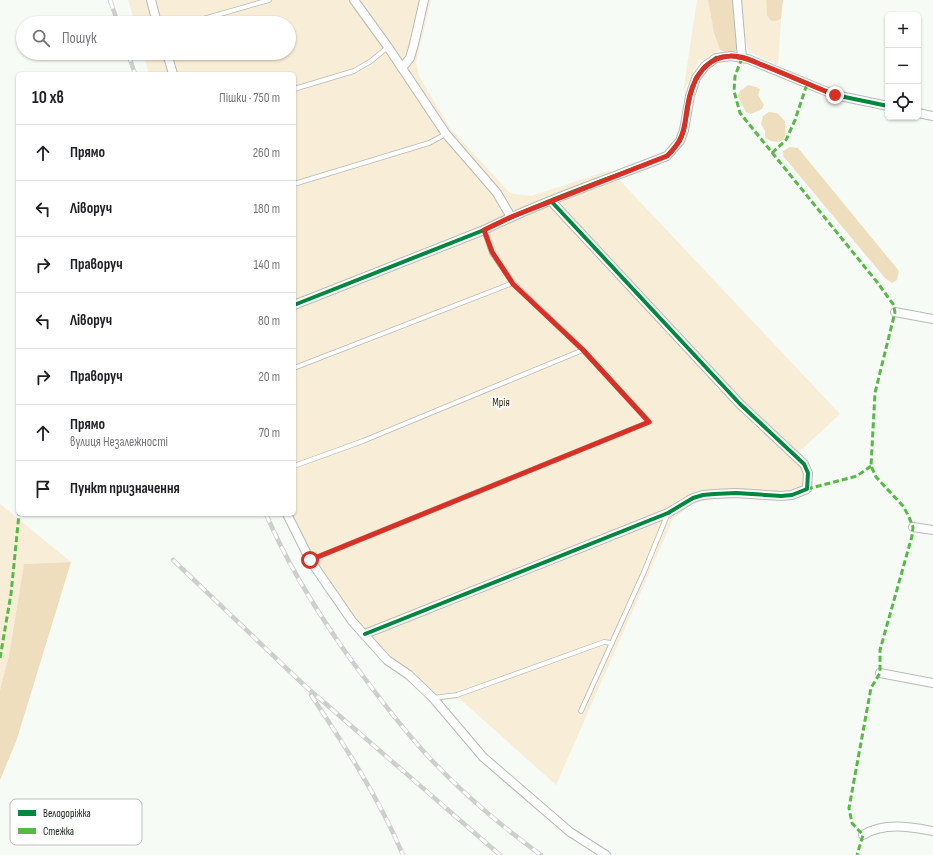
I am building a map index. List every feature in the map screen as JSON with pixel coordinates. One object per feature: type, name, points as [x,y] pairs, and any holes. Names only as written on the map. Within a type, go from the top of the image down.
[{"type":"street","points":[[151,0],[156,16]]},
{"type":"street","points":[[354,0],[446,134],[497,193],[511,217]]},
{"type":"street","points":[[402,68],[410,58],[424,0]]},
{"type":"street","points":[[738,0],[742,58]]},
{"type":"street","points":[[296,304],[484,230],[552,200],[667,156],[680,141],[684,130],[690,96],[696,78],[705,66],[716,58],[731,56],[742,58],[835,95],[885,105]]},
{"type":"street","points":[[169,60],[172,72]]},
{"type":"street","points":[[921,114],[933,116]]},
{"type":"street","points":[[364,634],[668,513],[693,498],[714,494],[770,496],[792,495],[807,489],[808,473],[804,464],[740,404],[552,200]]},
{"type":"street","points":[[895,312],[933,320]]},
{"type":"street","points":[[288,516],[310,560],[352,621],[387,660],[409,675],[432,698],[483,757],[570,832],[606,855]]},
{"type":"street","points":[[913,527],[933,530]]},
{"type":"street","points":[[880,673],[933,683]]},
{"type":"street","points":[[863,835],[882,827],[900,826],[933,831]]},
{"type":"lane","points":[[213,16],[268,0]]},
{"type":"lane","points":[[296,88],[354,71],[371,61],[388,48]]},
{"type":"lane","points":[[296,183],[429,144],[446,134]]},
{"type":"lane","points":[[310,560],[649,422],[583,350],[513,284],[492,252],[484,230]]},
{"type":"lane","points":[[296,367],[513,284]]},
{"type":"lane","points":[[296,465],[363,441],[583,350]]},
{"type":"lane","points":[[581,711],[644,572],[668,513]]},
{"type":"lane","points":[[432,698],[456,696],[604,642],[612,643]]},
{"type":"green space","name":"Мрія","points":[[128,0],[431,0],[416,63],[419,76],[450,128],[510,193],[531,196],[610,170],[840,414],[799,452],[808,462],[812,470],[812,479],[809,492],[793,499],[713,499],[693,503],[673,519],[556,785],[460,699],[430,701],[411,683],[385,664],[349,624],[285,516],[296,516],[296,72],[148,72],[145,60],[296,60],[296,16],[133,16]]},
{"type":"green space","points":[[697,0],[708,0],[714,33],[720,50],[699,61],[683,93]]},
{"type":"green space","points":[[741,0],[766,0],[767,16],[770,21],[781,19],[778,65],[749,52],[743,33]]},
{"type":"green space","points":[[0,504],[71,562],[24,564],[9,655],[0,690]]},
{"type":"shaded area","points":[[708,0],[734,0],[738,48],[735,52],[725,52],[720,50],[714,33]]},
{"type":"shaded area","points":[[766,0],[783,0],[781,19],[771,21],[767,16]]},
{"type":"shaded area","points":[[748,85],[760,89],[758,95],[764,105],[762,109],[751,114],[746,112],[738,96],[740,91]]},
{"type":"shaded area","points":[[769,112],[777,113],[785,121],[784,140],[774,142],[765,138],[765,131],[761,124],[763,116]]},
{"type":"shaded area","points":[[790,147],[798,148],[899,271],[897,280],[892,283],[885,278],[783,156],[783,151]]},
{"type":"shaded area","points":[[71,562],[17,739],[0,780],[0,690],[9,655],[24,564]]},
{"type":"railway","points":[[110,0],[116,16]]},
{"type":"railway","points":[[130,60],[134,72]]},
{"type":"railway","points":[[267,516],[292,567],[322,618],[379,698],[417,744],[445,774],[508,830],[541,855]]},
{"type":"railway","points":[[173,560],[304,685],[500,855]]},
{"type":"railway","points":[[311,695],[349,753],[383,813],[403,855]]},
{"type":"marked path","points":[[742,58],[735,76],[734,91],[740,113],[877,282],[893,304],[895,312],[875,393],[871,466],[876,477],[903,506],[913,527],[912,536],[880,650],[880,673],[871,688],[849,808],[852,823],[863,835],[857,855]]},
{"type":"marked path","points":[[772,153],[786,140],[795,120],[807,84]]},
{"type":"marked path","points":[[807,489],[857,476],[871,466]]},
{"type":"marked path","points":[[0,658],[11,594],[19,516]]},
{"type":"cycle path","points":[[296,304],[484,230],[552,200],[667,156],[680,141],[684,130],[690,96],[696,78],[705,66],[716,58],[731,56],[748,59],[835,95],[885,105]]},
{"type":"cycle path","points":[[365,634],[668,513],[693,498],[703,495],[736,493],[781,496],[792,495],[807,489],[808,473],[804,464],[740,404],[551,201]]},
{"type":"route","points":[[310,560],[649,422],[583,350],[513,284],[492,252],[484,230],[552,200],[667,156],[680,141],[684,130],[690,96],[696,78],[705,66],[716,58],[731,56],[748,59],[835,95]]}]
